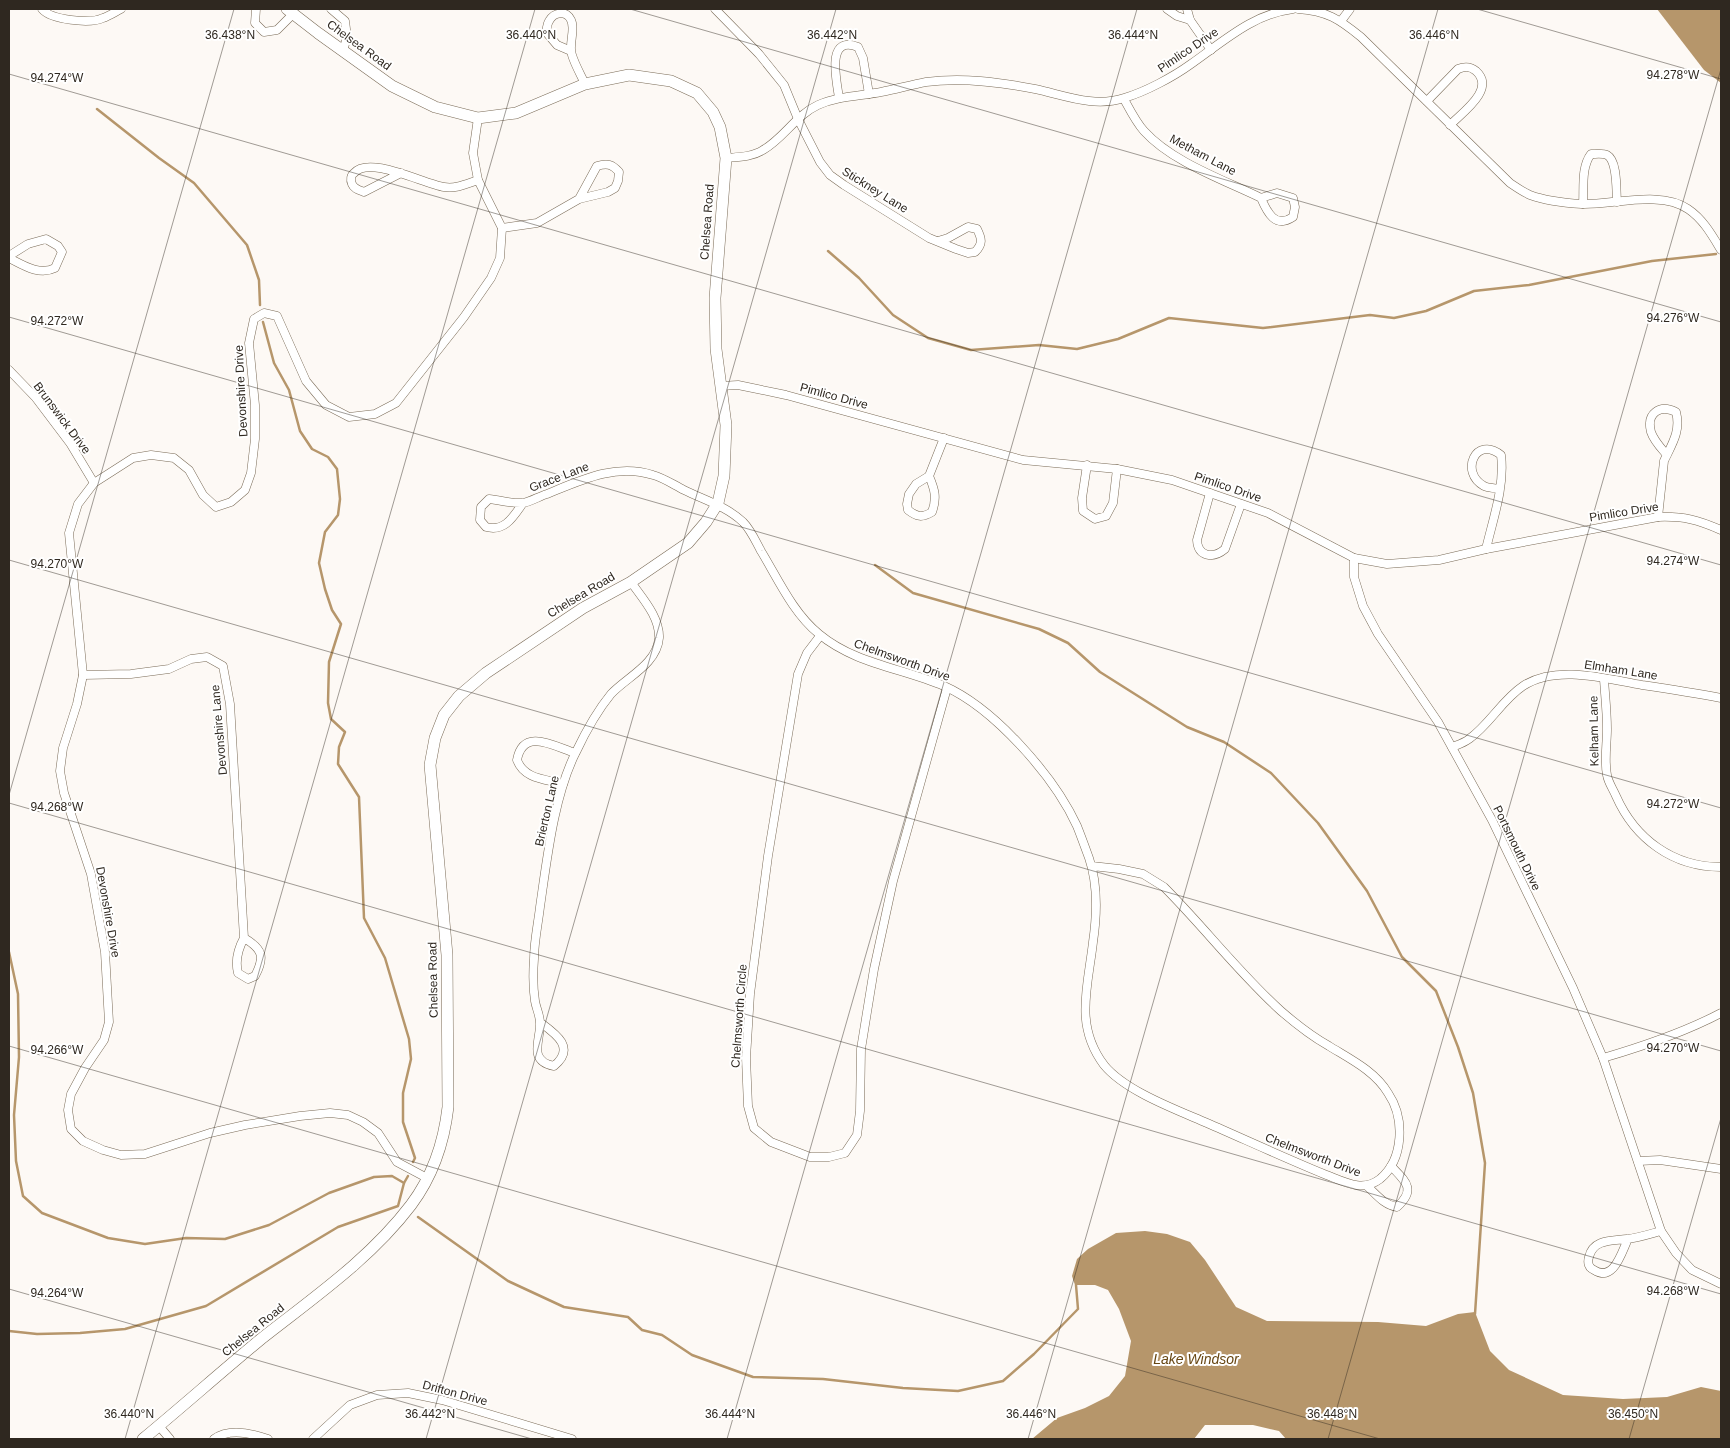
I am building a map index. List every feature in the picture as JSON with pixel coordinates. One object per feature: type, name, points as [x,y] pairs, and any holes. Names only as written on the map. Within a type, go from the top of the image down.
[{"type":"street","points":[[42,9],[46,13],[69,20],[101,19],[121,9]]},
{"type":"street","points":[[256,9],[256,24],[264,32],[276,30],[290,11]]},
{"type":"street","points":[[331,9],[345,21],[346,37],[343,51]]},
{"type":"street","name":"Stickney Lane","points":[[715,9],[759,54],[784,85],[798,119],[820,162],[830,175],[929,238],[968,252],[975,252],[981,246],[981,237],[977,229],[968,227],[948,238],[938,241]]},
{"type":"street","points":[[1167,9],[1177,16],[1190,20]]},
{"type":"street","points":[[1187,9],[1190,20],[1211,50]]},
{"type":"street","name":"Pimlico Drive","points":[[726,158],[750,155],[762,151],[798,119],[818,105],[840,98],[925,82],[952,79],[1001,83],[1035,89],[1080,101],[1124,99],[1172,77],[1241,27],[1268,15],[1293,9]]},
{"type":"street","points":[[1298,9],[1315,10],[1341,20],[1362,37],[1510,183],[1529,195],[1550,201],[1583,204],[1655,199],[1672,202],[1687,208],[1704,224],[1721,250]]},
{"type":"street","points":[[1341,20],[1350,9]]},
{"type":"street","name":"Chelsea Road","points":[[142,1439],[260,1340],[346,1272],[411,1205],[427,1178],[438,1154],[445,1129],[448,1108],[447,955],[430,765],[435,738],[444,714],[459,696],[486,673],[583,608],[631,582],[688,543],[706,522],[718,503],[724,476],[726,425],[716,349],[715,298],[726,158],[720,128],[713,112],[697,93],[671,82],[628,75],[585,84],[516,113],[478,118],[435,107],[392,86],[290,11]]},
{"type":"street","points":[[571,51],[557,45],[546,32],[548,22],[554,14],[561,13],[568,16],[572,21],[571,51],[585,84]]},
{"type":"street","points":[[840,98],[834,62],[837,52],[842,46],[850,44],[858,48],[863,58],[869,94]]},
{"type":"street","points":[[1427,101],[1458,69],[1471,67],[1477,72],[1483,80],[1480,95],[1450,125]]},
{"type":"street","name":"Metham Lane","points":[[1124,99],[1134,118],[1154,141],[1199,169],[1261,198]]},
{"type":"street","points":[[478,118],[473,153],[478,180],[502,228],[537,223],[578,199],[608,192],[615,188],[618,181],[618,172],[613,166],[605,163],[597,166],[578,199]]},
{"type":"street","points":[[1583,204],[1585,166],[1591,154],[1606,154],[1612,159],[1617,202]]},
{"type":"street","points":[[401,174],[364,192],[356,190],[352,184],[351,177],[363,167],[401,174],[443,187],[458,187],[478,180]]},
{"type":"street","points":[[1276,193],[1293,198],[1295,207],[1293,218],[1281,222],[1274,218],[1266,210],[1261,198],[1276,193]]},
{"type":"street","name":"Devonshire Drive","points":[[427,1178],[397,1162],[378,1132],[364,1122],[348,1115],[330,1113],[245,1125],[210,1133],[145,1154],[121,1155],[103,1150],[83,1141],[71,1129],[68,1110],[71,1094],[85,1068],[104,1040],[109,1022],[105,952],[91,874],[64,793],[60,771],[63,748],[77,704],[82,675],[69,534],[78,504],[94,483],[133,458],[151,455],[174,458],[189,470],[203,496],[216,507],[231,502],[245,490],[251,473],[256,439],[249,343],[254,319],[264,313],[277,316],[306,381],[326,405],[349,417],[375,414],[396,403],[448,339],[491,278],[500,258],[502,228]]},
{"type":"street","points":[[46,239],[58,246],[62,252],[55,268],[48,272],[38,271],[9,257],[28,244],[46,239]]},
{"type":"street","name":"Brunswick Drive","points":[[9,370],[36,398],[70,443],[94,483]]},
{"type":"street","name":"Pimlico Drive","points":[[720,386],[738,385],[786,395],[1023,460],[1118,469],[1172,480],[1268,513],[1354,558],[1387,564],[1439,560],[1486,549],[1658,517],[1678,516],[1697,520],[1721,530]]},
{"type":"street","points":[[1658,517],[1664,461],[1667,455],[1675,438],[1679,423],[1676,412],[1668,408],[1659,408],[1653,414],[1650,421],[1651,431],[1655,441],[1667,455]]},
{"type":"street","points":[[929,476],[935,490],[935,503],[932,512],[925,516],[916,516],[908,510],[909,494],[916,484],[929,476],[944,438]]},
{"type":"street","points":[[1486,549],[1499,489],[1503,468],[1501,455],[1494,449],[1479,451],[1473,459],[1471,470],[1484,486],[1499,489]]},
{"type":"street","points":[[1087,465],[1082,498],[1083,511],[1095,519],[1106,516],[1113,503],[1118,469]]},
{"type":"street","name":"Grace Lane","points":[[523,503],[506,524],[498,528],[486,527],[480,520],[482,508],[489,500],[523,503],[597,474],[625,471],[653,475],[703,499],[718,503]]},
{"type":"street","points":[[1210,493],[1197,540],[1197,547],[1201,552],[1209,555],[1219,554],[1225,549],[1241,504]]},
{"type":"street","name":"Chelmsworth Drive","points":[[718,503],[745,524],[800,616],[820,636],[846,652],[870,662],[947,688],[987,713],[1040,769],[1060,796],[1076,824],[1092,866],[1096,894],[1096,919],[1085,999],[1085,1023],[1094,1048],[1107,1069],[1129,1085],[1160,1102],[1284,1157],[1346,1182],[1367,1186],[1382,1178],[1391,1166],[1398,1150],[1400,1136],[1396,1113],[1387,1090],[1359,1064],[1309,1034],[1278,1008],[1164,887],[1143,874],[1092,866]]},
{"type":"street","name":"Portsmouth Drive","points":[[1354,558],[1354,577],[1362,606],[1378,634],[1438,722],[1452,747],[1492,820],[1572,988],[1603,1058],[1661,1231],[1676,1253],[1692,1270],[1721,1284]]},
{"type":"street","name":"Brierton Lane","points":[[541,1023],[559,1036],[563,1044],[564,1051],[561,1060],[554,1066],[547,1064],[540,1058],[537,1052],[537,1039],[541,1023],[535,1000],[534,958],[546,866],[563,784],[575,753],[611,694],[655,654],[659,638],[657,623],[650,609],[631,582]]},
{"type":"street","name":"Chelmsworth Circle","points":[[820,636],[807,653],[798,674],[757,932],[750,994],[746,1058],[748,1106],[754,1128],[771,1142],[810,1157],[830,1157],[845,1153],[857,1135],[860,1111],[861,1049],[874,969],[893,881],[947,688]]},
{"type":"street","name":"Devonshire Lane","points":[[82,675],[131,674],[169,669],[191,659],[207,657],[223,666],[230,704],[244,938],[236,964],[238,974],[248,979],[255,976],[260,968],[262,956],[257,945],[244,938]]},
{"type":"street","name":"Elmham Lane","points":[[1452,747],[1468,740],[1506,700],[1524,685],[1552,676],[1585,675],[1721,698]]},
{"type":"street","name":"Kelham Lane","points":[[1604,678],[1607,776],[1623,811],[1644,838],[1667,853],[1687,862],[1721,867]]},
{"type":"street","points":[[563,784],[524,772],[517,760],[518,752],[527,742],[542,741],[575,753]]},
{"type":"street","points":[[1603,1058],[1662,1040],[1692,1028],[1721,1013]]},
{"type":"street","points":[[1638,1161],[1660,1160],[1721,1169]]},
{"type":"street","points":[[1367,1186],[1384,1203],[1397,1207],[1403,1202],[1408,1188],[1406,1181],[1391,1166]]},
{"type":"street","points":[[1628,1239],[1617,1264],[1612,1270],[1598,1272],[1592,1269],[1588,1262],[1592,1249],[1600,1243],[1661,1231]]},
{"type":"street","name":"Drifton Drive","points":[[313,1439],[350,1405],[377,1395],[408,1393],[442,1400],[572,1439]]},
{"type":"street","points":[[159,1426],[170,1439]]},
{"type":"street","points":[[214,1439],[221,1434],[245,1432],[268,1439]]},
{"type":"water","points":[[1657,9],[1721,9],[1721,83],[1704,70]]},
{"type":"water","name":"Lake Windsor","points":[[1145,1231],[1167,1234],[1190,1242],[1205,1260],[1236,1307],[1267,1321],[1378,1322],[1426,1326],[1458,1314],[1475,1312],[1490,1351],[1509,1370],[1563,1395],[1623,1399],[1667,1397],[1701,1387],[1721,1391],[1721,1439],[1286,1439],[1279,1431],[1253,1425],[1205,1425],[1194,1439],[1032,1439],[1057,1418],[1085,1408],[1109,1396],[1125,1376],[1131,1341],[1119,1309],[1108,1290],[1095,1285],[1075,1285],[1072,1276],[1077,1259],[1088,1249],[1116,1233]]},
{"type":"waterway","points":[[97,109],[194,183],[247,245],[259,280],[260,305]]},
{"type":"waterway","points":[[828,251],[859,278],[893,315],[928,338],[971,350],[1039,345],[1077,349],[1118,339],[1169,318],[1263,328],[1370,315],[1394,318],[1426,311],[1474,291],[1529,285],[1652,261],[1716,254]]},
{"type":"waterway","points":[[263,322],[274,363],[289,390],[300,431],[312,449],[328,457],[337,469],[340,499],[338,515],[325,532],[319,563],[332,610],[341,624],[329,662],[328,703],[331,719],[345,732],[339,747],[338,764],[359,797],[364,918],[385,958],[409,1039],[411,1059],[403,1093],[403,1122],[415,1158],[413,1162]]},
{"type":"waterway","points":[[875,565],[913,593],[1039,629],[1068,643],[1100,672],[1187,727],[1224,742],[1271,773],[1318,823],[1367,891],[1402,957],[1436,991],[1458,1047],[1473,1093],[1485,1163],[1475,1314]]},
{"type":"waterway","points":[[9,952],[18,994],[19,1057],[14,1115],[16,1161],[23,1196],[42,1213],[108,1238],[145,1244],[186,1238],[225,1239],[269,1225],[329,1193],[374,1177],[392,1176],[404,1183],[398,1206],[338,1227],[206,1306],[125,1329],[37,1334],[9,1331]]},
{"type":"waterway","points":[[404,1183],[408,1176]]},
{"type":"waterway","points":[[418,1217],[508,1281],[564,1307],[628,1317],[642,1330],[662,1335],[692,1355],[753,1377],[823,1379],[903,1388],[958,1391],[1003,1381],[1034,1354],[1078,1309],[1076,1285]]}]
